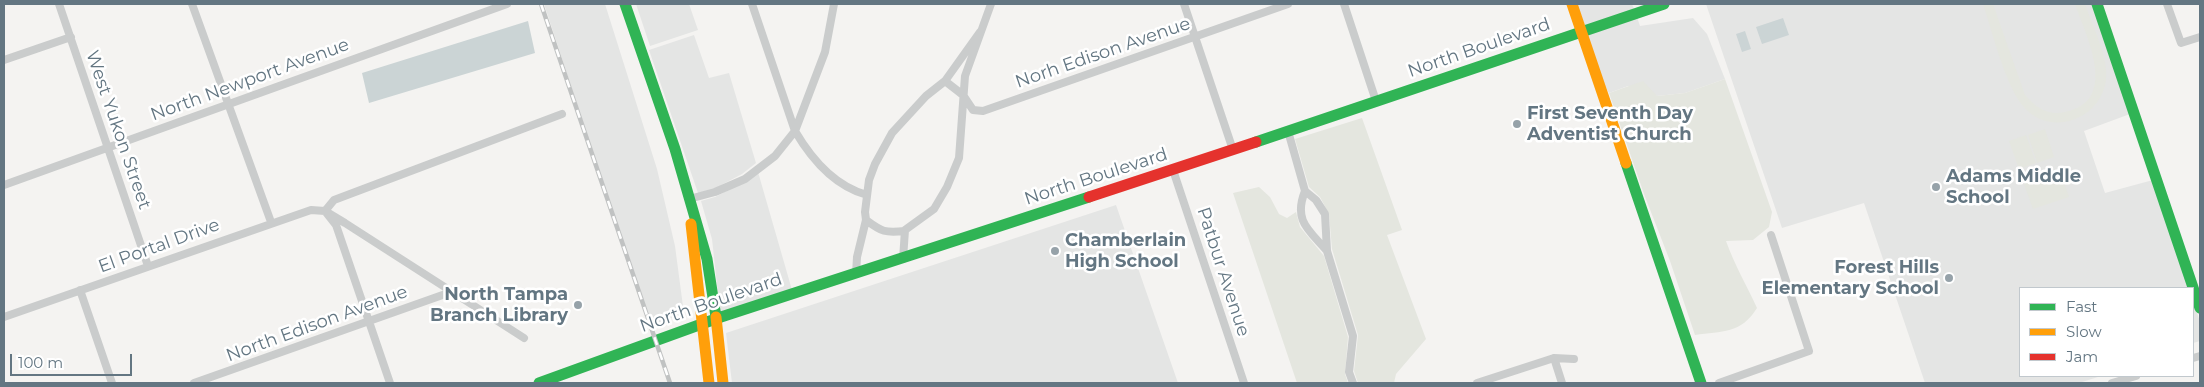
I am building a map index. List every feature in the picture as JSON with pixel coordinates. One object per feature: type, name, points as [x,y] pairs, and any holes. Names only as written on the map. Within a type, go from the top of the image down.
[{"type":"street","name":"West Yukon Street","points":[[59,4],[148,266]]},
{"type":"street","points":[[192,4],[271,222]]},
{"type":"street","name":"North Newport Avenue","points":[[4,185],[227,103],[506,4]]},
{"type":"street","points":[[625,4],[674,149],[707,259],[723,383]]},
{"type":"street","points":[[752,4],[795,131],[805,149],[825,171],[843,186],[867,195]]},
{"type":"street","points":[[689,199],[715,192],[745,179],[775,156],[795,131],[826,52],[834,4]]},
{"type":"street","points":[[866,220],[879,230],[887,233],[905,231],[934,209],[947,188],[959,158],[965,76],[990,4]]},
{"type":"street","points":[[1184,4],[1233,150]]},
{"type":"street","name":"Norh Edison Avenue","points":[[945,81],[963,95],[974,110],[982,111],[1288,4]]},
{"type":"street","points":[[1344,4],[1376,101]]},
{"type":"street","points":[[1572,4],[1701,383]]},
{"type":"street","name":"North Boulevard","points":[[538,383],[716,318],[1173,170],[1664,4]]},
{"type":"street","points":[[2097,4],[2193,287]]},
{"type":"street","points":[[2167,4],[2181,43],[2200,37]]},
{"type":"street","points":[[856,274],[857,257],[866,220],[869,180],[875,164],[892,133],[926,96],[945,81],[980,32]]},
{"type":"street","points":[[4,60],[70,37]]},
{"type":"street","points":[[325,211],[334,200],[562,114]]},
{"type":"street","points":[[1288,131],[1305,191],[1316,200],[1325,214],[1327,251],[1353,336],[1349,372],[1353,383]]},
{"type":"street","name":"Patbur Avenue","points":[[1173,170],[1244,383]]},
{"type":"street","points":[[1305,191],[1301,201],[1300,215],[1303,224],[1327,251]]},
{"type":"street","points":[[689,199],[709,383]]},
{"type":"street","name":"El Portal Drive","points":[[4,317],[271,222],[311,210],[325,211]]},
{"type":"street","points":[[325,211],[524,338]]},
{"type":"street","points":[[325,211],[336,225],[390,383]]},
{"type":"street","points":[[903,259],[905,231]]},
{"type":"street","points":[[1719,383],[1810,351],[1771,235]]},
{"type":"street","points":[[80,290],[112,383]]},
{"type":"street","points":[[2194,290],[2200,308]]},
{"type":"street","name":"North Edison Avenue","points":[[194,383],[451,292]]},
{"type":"street","points":[[1554,358],[1562,383]]},
{"type":"street","points":[[1477,383],[1554,358],[1574,359]]},
{"type":"street","points":[[2116,383],[2133,377]]},
{"type":"shaded area","points":[[544,4],[605,4],[657,169],[675,246],[684,314],[650,325]]},
{"type":"shaded area","points":[[636,4],[689,4],[698,30],[650,46]]},
{"type":"shaded area","points":[[1577,4],[1632,4],[1634,9],[1585,26]]},
{"type":"shaded area","name":"Adams Middle School","points":[[1706,4],[2093,4],[2130,114],[2084,131],[2105,193],[2153,180],[2189,287],[2019,287],[2019,377],[2098,377],[2079,383],[1925,383],[1864,203],[1782,228]]},
{"type":"shaded area","points":[[1983,4],[1993,4],[2025,95],[2043,110],[2059,113],[2082,106],[2091,95],[2095,81],[2095,66],[2091,49],[2075,4],[2085,4],[2103,52],[2106,71],[2106,80],[2102,94],[2095,105],[2084,114],[2072,120],[2046,121],[2034,116],[2016,97],[2010,85]]},
{"type":"shaded area","points":[[1637,17],[1640,26],[1693,18],[1707,34],[1725,79],[1685,93],[1657,96],[1628,86],[1609,93],[1587,34]]},
{"type":"shaded area","points":[[1783,18],[1789,35],[1762,44],[1756,27]]},
{"type":"shaded area","points":[[528,21],[535,53],[369,103],[362,73]]},
{"type":"shaded area","points":[[1745,31],[1751,49],[1742,52],[1736,34]]},
{"type":"shaded area","points":[[694,35],[709,78],[729,73],[756,163],[742,174],[712,190],[698,193],[649,50]]},
{"type":"shaded area","points":[[1725,79],[1772,212],[1769,227],[1753,240],[1726,241],[1757,308],[1744,323],[1737,327],[1722,332],[1695,335],[1609,93],[1643,81],[1657,96],[1685,93]]},
{"type":"shaded area","points":[[1362,118],[1402,230],[1387,235],[1426,339],[1396,374],[1394,383],[1358,383],[1354,371],[1358,335],[1332,249],[1329,214],[1320,197],[1309,187],[1295,139]]},
{"type":"shaded area","points":[[2045,129],[2054,157],[2037,163],[2028,135]]},
{"type":"shaded area","points":[[2026,135],[2036,163],[2019,169],[2009,141]]},
{"type":"shaded area","points":[[2059,169],[2069,197],[2033,209],[2023,181]]},
{"type":"shaded area","points":[[758,172],[792,290],[720,312],[712,239],[701,201],[715,197],[746,181]]},
{"type":"shaded area","points":[[1259,187],[1270,197],[1279,214],[1287,218],[1296,212],[1300,227],[1324,256],[1348,337],[1345,374],[1348,383],[1297,383],[1233,193]]},
{"type":"shaded area","name":"Chamberlain High School","points":[[1116,205],[1178,383],[732,383],[726,333]]},
{"type":"shaded area","points":[[2194,303],[2200,322],[2200,341],[2194,343]]},
{"type":"railway","points":[[541,4],[670,383]]},
{"type":"traffic: fast","points":[[625,4],[675,149],[707,259],[716,317]]},
{"type":"traffic: fast","points":[[1256,142],[1664,4]]},
{"type":"traffic: fast","points":[[2097,4],[2193,287]]},
{"type":"traffic: fast","points":[[1626,163],[1701,383]]},
{"type":"traffic: fast","points":[[539,383],[721,317],[1089,197]]},
{"type":"traffic: fast","points":[[2194,290],[2200,308]]},
{"type":"traffic: slow","points":[[1572,4],[1626,163]]},
{"type":"traffic: slow","points":[[691,224],[709,383]]},
{"type":"traffic: slow","points":[[716,317],[723,383]]},
{"type":"traffic: jam","points":[[1089,197],[1256,142]]},
{"type":"place","name":"First Seventh Day Adventist Church","points":[[1517,124]]},
{"type":"place","name":"Adams Middle School","points":[[1936,187]]},
{"type":"place","name":"Chamberlain High School","points":[[1055,251]]},
{"type":"place","name":"Forest Hills Elementary School","points":[[1949,278]]},
{"type":"place","name":"North Tampa Branch Library","points":[[578,305]]}]
